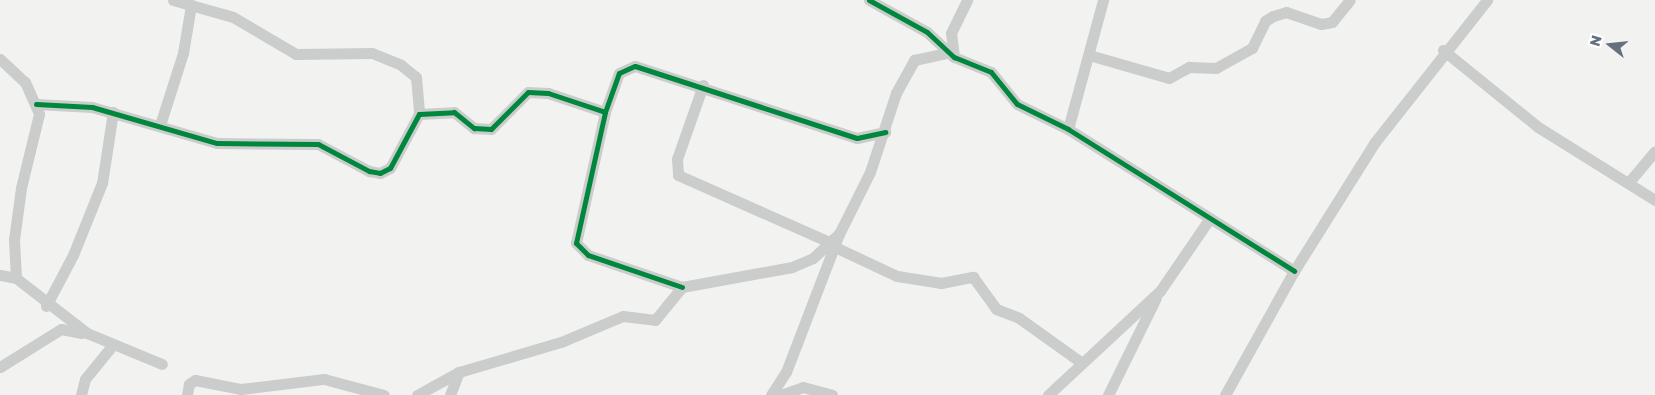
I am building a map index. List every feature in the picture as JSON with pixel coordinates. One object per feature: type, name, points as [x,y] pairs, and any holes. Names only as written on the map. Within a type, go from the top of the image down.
[{"type":"street","points":[[36,104],[72,104],[113,112],[217,142],[318,144],[368,171],[380,173],[390,168],[418,114],[416,77],[401,64],[372,54],[296,54],[233,17],[173,0]]},
{"type":"street","points":[[870,0],[927,32],[951,55],[991,72],[1017,104],[1068,129],[1294,271]]},
{"type":"street","points":[[951,55],[951,32],[967,0]]},
{"type":"street","points":[[1068,129],[1103,0]]},
{"type":"street","points":[[1089,56],[1169,78],[1189,67],[1216,68],[1252,48],[1265,21],[1273,16],[1286,12],[1327,23],[1340,16],[1350,0]]},
{"type":"street","points":[[1225,395],[1294,271],[1375,142],[1443,50],[1487,0]]},
{"type":"street","points":[[160,125],[183,53],[191,5]]},
{"type":"street","points":[[1443,50],[1538,127],[1629,182],[1655,200]]},
{"type":"street","points":[[771,395],[786,372],[837,248],[839,234],[885,132],[896,93],[914,60],[951,55]]},
{"type":"street","points":[[0,59],[24,82],[36,104],[38,126],[14,240],[16,278]]},
{"type":"street","points":[[839,234],[827,241],[812,258],[792,267],[682,287],[588,255],[576,243],[605,112],[616,80],[626,68],[635,66],[703,85],[847,135],[885,132]]},
{"type":"street","points":[[703,85],[677,160],[678,175],[827,241]]},
{"type":"street","points":[[418,114],[454,112],[474,128],[491,129],[528,92],[548,94],[605,112]]},
{"type":"street","points":[[46,306],[73,256],[102,184],[113,112]]},
{"type":"street","points":[[1629,182],[1655,151]]},
{"type":"street","points":[[1108,395],[1160,291],[1210,218]]},
{"type":"street","points":[[837,248],[897,276],[941,283],[974,277],[996,309],[1019,318],[1082,363]]},
{"type":"street","points":[[0,275],[16,278],[46,306],[86,334]]},
{"type":"street","points":[[417,395],[459,372],[561,342],[623,316],[655,320],[682,287]]},
{"type":"street","points":[[1048,395],[1160,291]]},
{"type":"street","points":[[0,367],[61,329],[86,334],[162,364]]},
{"type":"street","points":[[81,395],[85,379],[111,347]]},
{"type":"street","points":[[450,395],[459,372]]},
{"type":"street","points":[[187,395],[189,384],[195,380],[241,389],[324,379],[384,395]]},
{"type":"street","points":[[781,395],[803,387],[832,395]]},
{"type":"cycle path","points":[[869,0],[927,32],[954,57],[991,72],[1017,104],[1068,129],[1294,271]]},
{"type":"cycle path","points":[[682,287],[588,255],[576,243],[605,112],[619,73],[635,66],[857,138],[885,132]]},
{"type":"cycle path","points":[[36,104],[92,107],[217,143],[318,144],[369,171],[380,173],[390,168],[419,114],[454,112],[474,128],[491,129],[528,92],[548,93],[605,112]]}]
